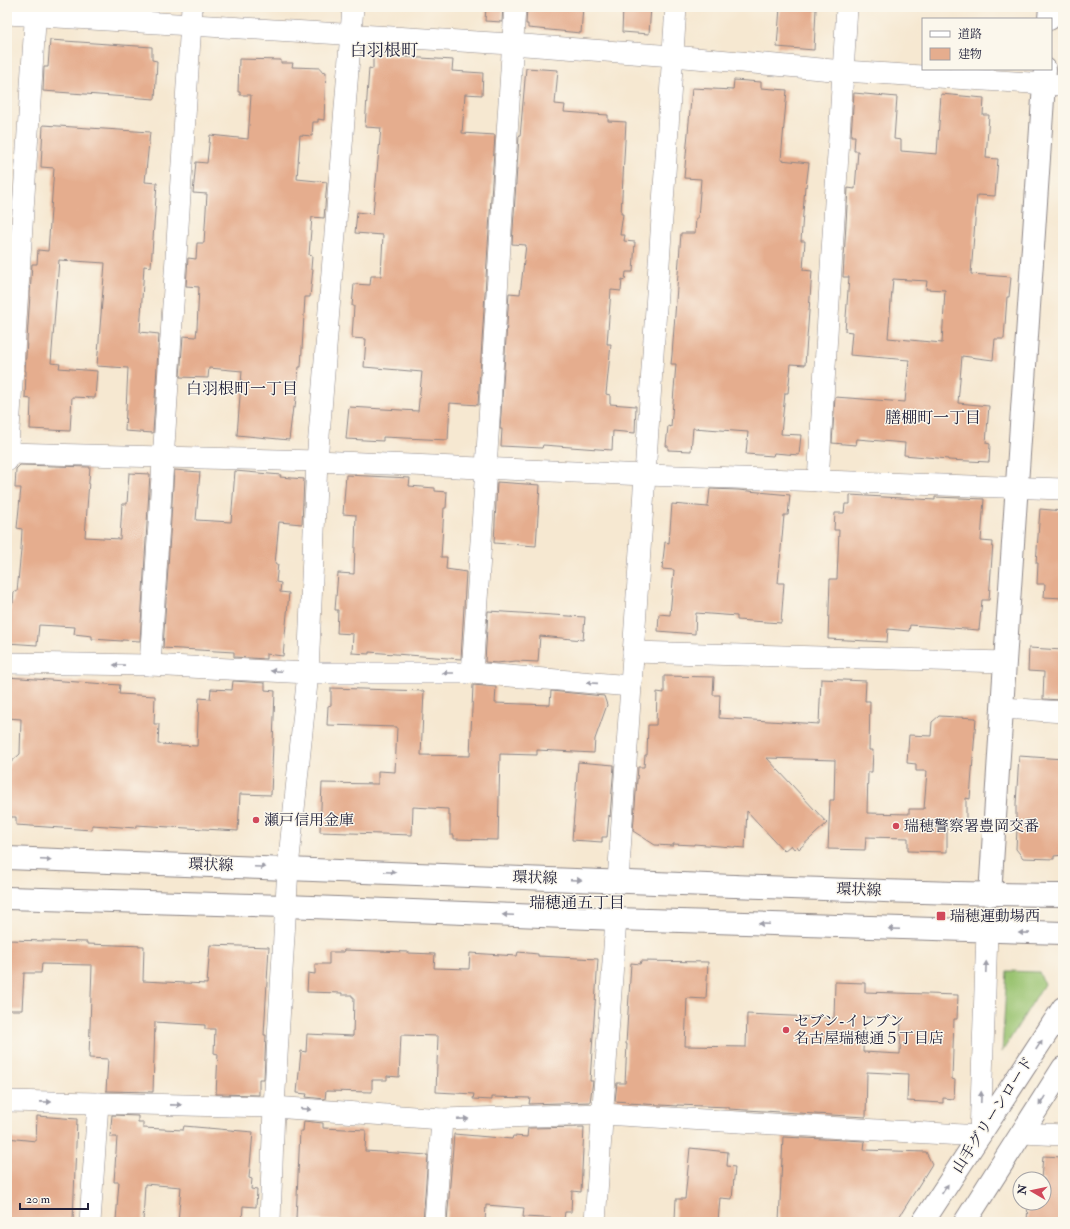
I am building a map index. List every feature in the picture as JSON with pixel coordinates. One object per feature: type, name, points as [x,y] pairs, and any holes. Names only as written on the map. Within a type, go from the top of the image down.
[{"type":"main road","points":[[1049,18],[1050,7]]},
{"type":"main road","points":[[990,895],[1017,488],[1051,79]]},
{"type":"main road","name":"環状線","points":[[7,858],[618,882],[990,895],[1063,895]]},
{"type":"main road","points":[[7,898],[286,906],[987,932],[1063,933]]},
{"type":"main road","name":"山手グリーンロード","points":[[923,1222],[1063,1008]]},
{"type":"main road","points":[[964,1222],[1063,1068]]},
{"type":"street","points":[[270,1222],[274,1107],[288,868],[308,673],[317,461],[353,7]]},
{"type":"street","points":[[472,673],[486,468],[511,44],[515,7]]},
{"type":"street","points":[[618,882],[676,7]]},
{"type":"street","points":[[818,481],[848,7]]},
{"type":"street","points":[[7,14],[36,12],[192,16],[351,35],[511,44],[844,71],[1051,79]]},
{"type":"street","points":[[7,461],[36,12]]},
{"type":"street","points":[[150,665],[192,16]]},
{"type":"street","points":[[7,453],[317,461],[646,475],[1063,489]]},
{"type":"street","points":[[633,652],[1005,662]]},
{"type":"street","points":[[7,664],[150,665],[308,673],[472,673],[631,686]]},
{"type":"street","points":[[1002,708],[1063,712]]},
{"type":"street","points":[[595,1222],[616,919]]},
{"type":"street","points":[[7,1101],[274,1107],[442,1119],[603,1114],[980,1136],[987,932]]},
{"type":"street","points":[[90,1222],[98,1103]]},
{"type":"street","points":[[435,1222],[442,1119]]},
{"type":"street","points":[[1022,1133],[1063,1135]]},
{"type":"green space","points":[[1007,971],[1039,972],[1044,984],[1002,1052]]},
{"type":"building","points":[[486,7],[503,7],[502,22],[485,21]]},
{"type":"building","points":[[527,7],[583,7],[581,33],[528,28],[528,24],[526,24]]},
{"type":"building","points":[[623,7],[651,7],[649,34],[622,32]]},
{"type":"building","points":[[780,7],[816,9],[814,50],[777,47]]},
{"type":"building","points":[[50,40],[152,47],[152,60],[157,61],[155,99],[43,91],[44,67],[48,67]]},
{"type":"building","points":[[373,55],[453,60],[452,71],[483,73],[482,95],[465,94],[462,133],[495,135],[478,405],[450,403],[448,440],[383,437],[383,441],[346,439],[349,407],[418,411],[422,372],[364,367],[366,339],[352,338],[354,284],[370,285],[371,276],[381,276],[383,235],[355,233],[357,212],[373,214],[381,128],[365,127],[369,68],[373,69]]},
{"type":"building","points":[[239,59],[281,60],[281,63],[293,63],[292,67],[321,68],[321,71],[326,72],[324,120],[318,119],[318,122],[313,122],[312,136],[300,135],[297,179],[327,182],[324,218],[312,217],[309,255],[312,256],[311,269],[313,269],[310,297],[305,297],[301,367],[299,367],[295,408],[293,407],[289,440],[237,435],[242,371],[209,368],[208,378],[180,377],[183,336],[196,337],[197,328],[199,287],[186,286],[188,258],[196,259],[197,243],[204,243],[207,194],[193,193],[196,162],[207,163],[210,135],[248,139],[251,95],[240,95],[240,92],[238,92]]},
{"type":"building","points":[[526,68],[558,70],[555,104],[565,105],[564,112],[608,115],[608,121],[626,122],[621,214],[623,214],[620,235],[625,235],[624,241],[635,242],[633,272],[626,272],[625,280],[622,279],[621,291],[611,290],[607,344],[611,344],[606,394],[610,395],[610,404],[636,406],[635,433],[613,431],[612,450],[543,445],[542,448],[501,446],[502,429],[500,429],[509,293],[520,294],[526,245],[512,244],[519,136],[520,137]]},
{"type":"building","points":[[734,80],[761,82],[761,88],[787,90],[781,160],[809,163],[806,187],[805,186],[801,241],[805,241],[803,270],[812,271],[805,365],[791,364],[788,393],[785,393],[781,434],[801,435],[799,455],[774,453],[773,456],[746,454],[748,432],[693,428],[691,451],[668,450],[668,446],[666,446],[668,426],[671,427],[676,364],[671,364],[681,233],[695,233],[696,218],[698,218],[701,179],[684,178],[692,88],[733,90]]},
{"type":"building","points":[[854,93],[897,97],[894,139],[901,140],[901,151],[937,154],[941,94],[984,98],[983,115],[989,115],[986,158],[998,159],[995,196],[977,195],[971,274],[1011,277],[1009,297],[1007,297],[1004,339],[995,339],[993,360],[962,356],[958,403],[989,406],[986,443],[990,444],[989,462],[948,460],[904,455],[905,443],[857,439],[856,445],[832,443],[835,397],[905,402],[909,360],[850,355],[852,332],[845,331],[849,277],[843,277],[848,188],[855,189],[858,151],[854,151],[855,136],[851,136]],"holes":[[[893,279],[927,281],[926,289],[945,290],[942,343],[888,338]]]},
{"type":"building","points":[[43,125],[150,132],[145,182],[157,183],[151,267],[144,266],[140,332],[159,334],[153,433],[125,431],[128,368],[97,366],[105,263],[59,260],[51,363],[60,364],[59,368],[97,371],[95,398],[72,397],[70,431],[30,429],[31,399],[25,398],[25,371],[32,264],[37,264],[38,250],[48,251],[54,168],[41,167]]},
{"type":"building","points":[[20,465],[90,467],[85,537],[120,539],[122,504],[127,504],[129,473],[150,474],[140,641],[92,639],[92,636],[74,634],[75,627],[39,625],[37,645],[7,643],[11,603],[13,603],[14,591],[17,592],[21,550],[22,529],[17,528],[21,488],[15,488],[16,469]]},
{"type":"building","points":[[174,470],[200,472],[196,520],[231,522],[235,471],[281,475],[280,477],[304,479],[302,524],[279,522],[275,564],[278,564],[276,582],[281,583],[280,592],[289,593],[283,656],[266,654],[266,659],[234,657],[234,652],[163,648]]},
{"type":"building","points":[[346,475],[410,478],[409,486],[435,488],[435,491],[447,492],[446,508],[444,508],[441,557],[447,557],[446,569],[466,572],[461,659],[369,652],[369,654],[352,653],[353,634],[337,633],[338,610],[335,610],[338,573],[354,574],[356,515],[343,514]]},
{"type":"building","points":[[497,482],[540,485],[536,546],[494,543]]},
{"type":"building","points":[[710,489],[790,495],[788,515],[784,515],[778,583],[784,583],[781,623],[737,620],[737,616],[696,613],[695,634],[658,631],[659,614],[670,615],[674,570],[662,569],[665,542],[669,543],[672,504],[708,507]]},
{"type":"building","points":[[850,495],[935,500],[935,497],[984,499],[981,541],[993,542],[989,600],[982,600],[979,630],[910,625],[909,631],[888,629],[887,642],[828,639],[830,579],[837,579],[839,530],[834,530],[835,513],[844,513],[845,504],[850,504]]},
{"type":"building","points":[[1040,509],[1063,511],[1063,598],[1044,597],[1045,584],[1037,584],[1038,563],[1036,563]]},
{"type":"building","points":[[488,611],[585,617],[583,640],[540,636],[538,662],[485,662]]},
{"type":"building","points":[[1029,648],[1063,650],[1063,700],[1043,699],[1044,672],[1028,671]]},
{"type":"building","points":[[664,676],[714,677],[713,695],[720,695],[719,718],[819,724],[821,679],[866,681],[865,701],[870,701],[869,750],[873,750],[872,772],[868,772],[867,813],[909,814],[909,809],[924,809],[927,771],[916,771],[916,764],[907,763],[909,735],[931,736],[932,722],[939,716],[976,718],[970,799],[966,798],[966,826],[947,826],[947,852],[908,851],[908,838],[866,837],[865,850],[828,849],[830,800],[834,800],[835,760],[767,758],[827,823],[799,849],[797,846],[794,849],[791,845],[784,851],[747,811],[745,848],[694,844],[673,844],[673,846],[655,845],[633,831],[638,767],[644,767],[645,755],[647,755],[648,725],[656,725],[657,692],[664,693]]},
{"type":"building","points":[[7,677],[120,685],[119,694],[155,696],[154,724],[159,724],[158,744],[197,746],[199,698],[210,699],[211,689],[232,690],[233,681],[265,683],[265,690],[275,691],[271,795],[240,794],[238,831],[136,825],[136,828],[92,825],[92,830],[16,825],[16,817],[7,817],[7,785],[9,764],[20,754],[21,719],[7,718]]},
{"type":"building","points":[[473,685],[496,687],[495,703],[550,705],[551,691],[604,696],[607,705],[595,739],[594,753],[537,750],[537,755],[500,754],[498,840],[454,839],[454,835],[450,835],[450,815],[448,815],[448,809],[413,807],[412,835],[320,832],[322,783],[378,784],[378,771],[395,772],[397,727],[327,725],[328,706],[331,705],[331,688],[424,691],[421,755],[470,756]]},
{"type":"building","points":[[1019,756],[1063,759],[1063,855],[1054,856],[1054,859],[1023,858],[1016,849],[1016,804]]},
{"type":"building","points":[[578,762],[614,765],[607,837],[602,837],[602,842],[572,840]]},
{"type":"building","points":[[7,940],[87,942],[87,944],[144,946],[143,981],[207,984],[210,945],[269,947],[264,1035],[266,1035],[264,1079],[259,1079],[259,1095],[216,1094],[218,1054],[214,1053],[215,1029],[205,1029],[205,1025],[155,1022],[153,1092],[106,1091],[108,1059],[89,1058],[92,965],[42,964],[41,973],[24,973],[22,1010],[7,1010]]},
{"type":"building","points":[[344,950],[435,954],[434,968],[469,969],[470,953],[517,956],[518,952],[538,954],[538,956],[598,959],[590,1081],[593,1081],[590,1102],[529,1104],[530,1098],[492,1097],[492,1100],[473,1099],[474,1094],[436,1092],[438,1036],[401,1035],[399,1077],[387,1076],[387,1080],[372,1080],[372,1092],[326,1091],[325,1099],[306,1097],[307,1094],[297,1093],[301,1051],[306,1052],[307,1034],[353,1036],[354,997],[352,997],[352,995],[342,995],[342,993],[307,992],[308,973],[315,974],[315,964],[329,964],[329,952],[343,952]]},
{"type":"building","points":[[641,961],[708,962],[706,999],[687,998],[685,1046],[746,1047],[747,1014],[834,1018],[835,982],[865,983],[865,992],[958,995],[957,1019],[954,1019],[952,1079],[955,1080],[954,1099],[943,1098],[943,1103],[907,1101],[908,1074],[867,1072],[866,1117],[729,1109],[729,1107],[677,1106],[615,1101],[617,1083],[625,1083],[631,963],[640,964]],"holes":[[[864,1017],[901,1018],[900,1054],[863,1052]]]},
{"type":"building","points":[[112,1115],[138,1116],[138,1122],[143,1122],[143,1128],[183,1130],[184,1126],[253,1132],[249,1178],[252,1179],[251,1189],[257,1190],[256,1207],[243,1206],[242,1222],[178,1222],[181,1187],[145,1184],[143,1222],[116,1220],[119,1182],[114,1182],[117,1137],[110,1137]]},
{"type":"building","points":[[37,1116],[77,1119],[73,1220],[61,1219],[61,1222],[7,1222],[7,1138],[36,1141]]},
{"type":"building","points":[[304,1121],[323,1123],[323,1128],[366,1130],[365,1151],[428,1155],[423,1222],[363,1222],[296,1219],[300,1131],[303,1131]]},
{"type":"building","points":[[584,1127],[581,1192],[572,1191],[571,1212],[565,1212],[564,1219],[523,1217],[524,1208],[486,1205],[485,1222],[447,1222],[454,1134],[512,1139],[513,1136],[527,1137],[528,1128]]},
{"type":"building","points":[[783,1137],[865,1141],[864,1150],[926,1152],[932,1164],[896,1222],[779,1222]]},
{"type":"building","points":[[690,1148],[728,1152],[727,1166],[735,1167],[732,1199],[720,1198],[718,1222],[675,1219],[676,1199],[685,1199]]},
{"type":"building","points":[[1043,1156],[1063,1157],[1063,1222],[1027,1222],[1028,1211],[1052,1211],[1052,1171],[1042,1171]]},
{"type":"place","name":"瀬戸信用金庫","points":[[256,820]]},
{"type":"place","name":"瑞穂警察署豊岡交番","points":[[896,826]]},
{"type":"place","name":"瑞穂運動場西","points":[[941,916]]},
{"type":"place","name":"セブン-イレブン 名古屋瑞穂通５丁目店","points":[[786,1030]]},
{"type":"district","name":"白羽根町","points":[[384,50]]},
{"type":"district","name":"白羽根町一丁目","points":[[242,389]]},
{"type":"district","name":"膳棚町一丁目","points":[[933,418]]},
{"type":"district","name":"瑞穂通五丁目","points":[[577,903]]}]
